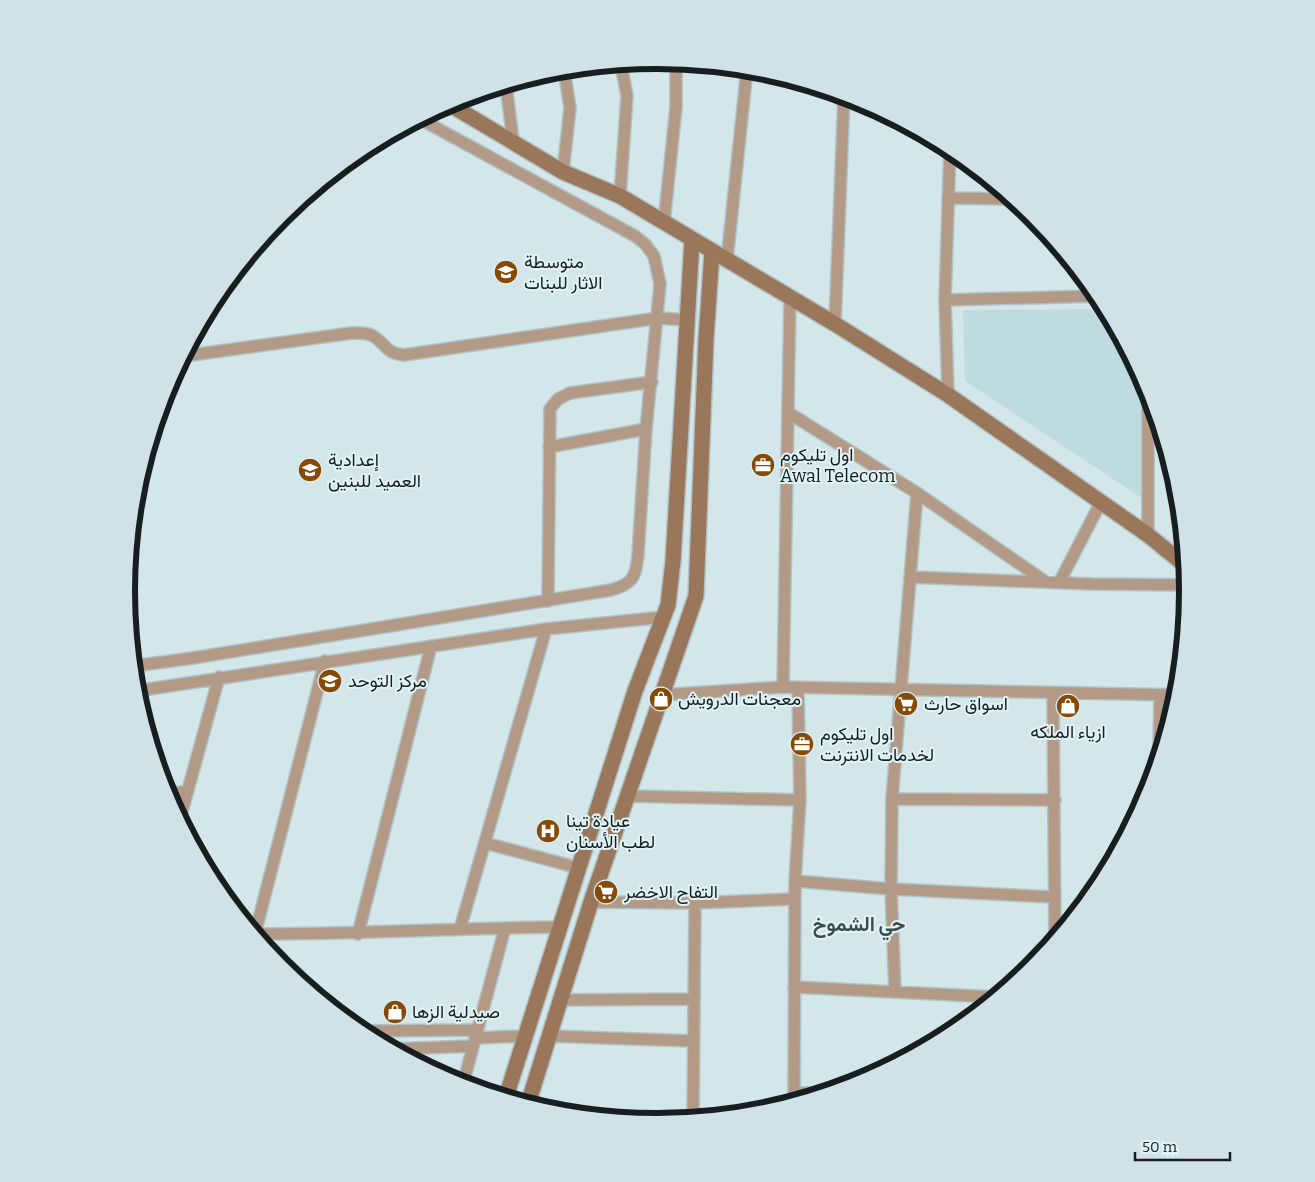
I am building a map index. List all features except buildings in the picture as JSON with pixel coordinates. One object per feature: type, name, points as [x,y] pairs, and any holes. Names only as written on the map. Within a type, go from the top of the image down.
[{"type":"street","points":[[620,196],[628,96],[622,70]]},
{"type":"street","points":[[664,223],[676,107],[676,70]]},
{"type":"street","points":[[564,172],[570,108],[565,77]]},
{"type":"street","points":[[727,260],[746,77]]},
{"type":"street","points":[[507,91],[513,140]]},
{"type":"street","points":[[835,324],[844,104]]},
{"type":"street","points":[[460,108],[564,172],[620,196],[835,324],[948,395],[1148,535],[1179,560]]},
{"type":"street","points":[[141,665],[611,590],[625,586],[632,579],[637,569],[646,429],[658,318],[660,284],[659,270],[654,256],[645,244],[635,236],[427,123]]},
{"type":"street","points":[[948,395],[945,300],[950,158]]},
{"type":"street","points":[[948,198],[1003,199]]},
{"type":"street","points":[[508,1091],[635,690],[664,617],[672,586],[692,240]]},
{"type":"street","points":[[530,1097],[548,1036],[627,796],[696,596],[706,339],[712,252]]},
{"type":"street","points":[[945,300],[1089,296]]},
{"type":"street","points":[[783,687],[790,298]]},
{"type":"street","points":[[192,355],[352,333],[367,334],[375,337],[388,351],[404,355],[658,318],[688,320]]},
{"type":"street","points":[[548,600],[550,409],[558,399],[570,393],[652,382]]},
{"type":"street","points":[[1148,412],[1148,535]]},
{"type":"street","points":[[789,414],[917,493],[1043,580]]},
{"type":"street","points":[[549,447],[646,429]]},
{"type":"street","points":[[895,991],[891,889],[892,798],[917,493]]},
{"type":"street","points":[[1060,581],[1101,502]]},
{"type":"street","points":[[910,577],[1043,580],[1092,584],[1180,585]]},
{"type":"street","points":[[144,689],[546,629],[664,617]]},
{"type":"street","points":[[460,929],[546,629]]},
{"type":"street","points":[[358,934],[431,646]]},
{"type":"street","points":[[258,927],[325,661]]},
{"type":"street","points":[[183,809],[219,677]]},
{"type":"street","points":[[662,695],[783,687],[900,691],[953,690],[1053,694],[1170,695]]},
{"type":"street","points":[[794,1095],[794,899],[800,800],[798,688]]},
{"type":"street","points":[[1053,694],[1055,930]]},
{"type":"street","points":[[1159,735],[1160,695]]},
{"type":"street","points":[[176,793],[188,791]]},
{"type":"street","points":[[602,792],[627,796],[800,800]]},
{"type":"street","points":[[892,798],[1055,800]]},
{"type":"street","points":[[484,842],[578,868]]},
{"type":"street","points":[[795,881],[891,889],[1053,897]]},
{"type":"street","points":[[592,902],[695,903],[794,899]]},
{"type":"street","points":[[693,1112],[695,903]]},
{"type":"street","points":[[264,934],[358,934],[560,927]]},
{"type":"street","points":[[465,1076],[505,928]]},
{"type":"street","points":[[794,987],[986,996]]},
{"type":"street","points":[[560,1000],[694,999]]},
{"type":"street","points":[[378,1032],[475,1038]]},
{"type":"street","points":[[405,1047],[475,1038],[525,1036]]},
{"type":"street","points":[[548,1036],[694,1041]]},
{"type":"shaded area","points":[[1097,309],[1126,360],[1142,396],[1142,498],[965,381],[963,310]]},
{"type":"place","name":"متوسطة الاثار للبنات","points":[[506,272]]},
{"type":"place","name":"اول تليكوم Awal Telecom","points":[[763,465]]},
{"type":"place","name":"إعدادية العميد للبنين","points":[[310,470]]},
{"type":"place","name":"مركز التوحد","points":[[330,681]]},
{"type":"place","name":"معجنات الدرويش","points":[[661,699]]},
{"type":"place","name":"اسواق حارث","points":[[906,704]]},
{"type":"place","name":"ازياء الملكه","points":[[1068,706]]},
{"type":"place","name":"اول تليكوم لخدمات الانترنت","points":[[802,744]]},
{"type":"place","name":"عيادة تينا لطب الأسنان","points":[[548,831]]},
{"type":"place","name":"التفاح الاخضر","points":[[606,892]]},
{"type":"place","name":"صيدلية الزها","points":[[395,1012]]},
{"type":"district","name":"حي الشموخ","points":[[859,924]]}]
